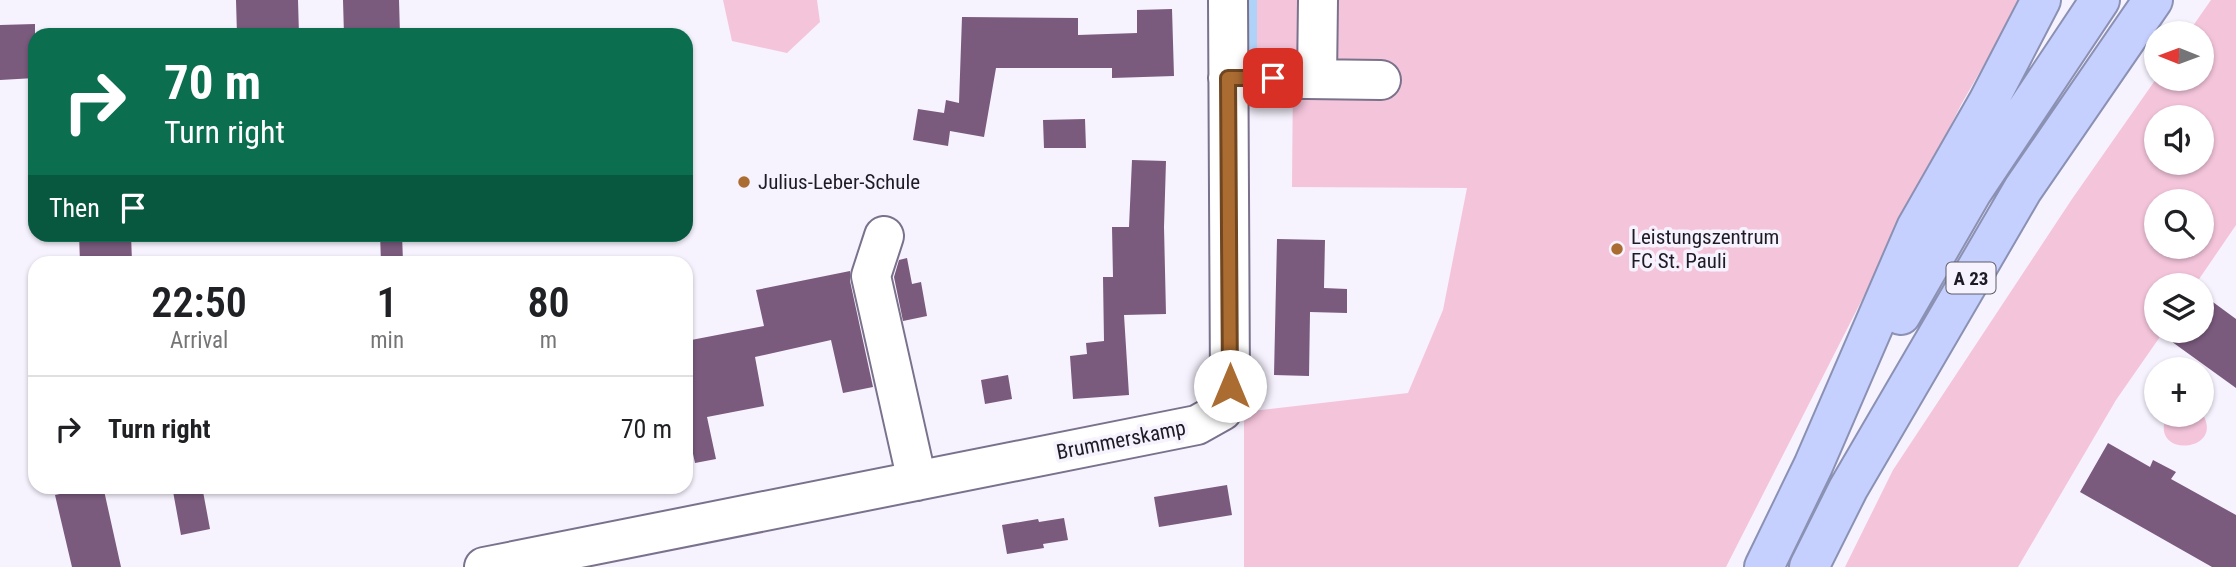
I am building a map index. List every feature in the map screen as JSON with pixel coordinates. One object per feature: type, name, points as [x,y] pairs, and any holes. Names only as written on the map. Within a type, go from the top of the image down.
[{"type":"highway","points":[[1814,466],[1916,229],[1988,102],[2041,0]]},
{"type":"highway","name":"A 23","points":[[1764,567],[1814,466],[1972,192],[2100,0]]},
{"type":"highway","name":"A 23","points":[[1809,567],[1848,489],[2023,189],[2152,0]]},
{"type":"street","name":"Brummerskamp","points":[[484,567],[616,554],[917,481],[1197,425],[1222,411],[1230,386],[1228,0]]},
{"type":"street","points":[[1317,79],[1318,0]]},
{"type":"street","points":[[1228,78],[1381,80]]},
{"type":"street","points":[[884,236],[871,276],[917,481]]},
{"type":"shaded area","points":[[723,0],[817,0],[820,22],[787,53],[732,41]]},
{"type":"shaded area","name":"Leistungszentrum FC St. Pauli","points":[[1240,0],[2021,0],[1962,103],[1726,567],[1244,567],[1244,412],[1408,393],[1443,310],[1467,188],[1292,187],[1293,71],[1240,71]]},
{"type":"shaded area","points":[[2211,0],[2236,0],[2236,225],[2214,257],[2214,189],[2144,189],[2144,259],[2213,259],[2203,273],[2144,273],[2144,343],[2156,343],[2116,400],[2018,567],[1845,567],[1893,470],[2072,199],[2148,91],[2214,91],[2214,21],[2196,21]]},
{"type":"shaded area","points":[[2207,427],[2204,436],[2197,443],[2186,446],[2168,439],[2164,429]]},
{"type":"building","points":[[236,0],[298,0],[299,28],[237,28]]},
{"type":"building","points":[[343,0],[399,0],[400,28],[344,28]]},
{"type":"building","points":[[1172,9],[1174,76],[1112,78],[1112,68],[996,68],[984,137],[950,131],[948,146],[913,140],[918,109],[944,113],[946,100],[959,103],[962,17],[1078,18],[1078,35],[1137,33],[1137,10]]},
{"type":"building","points":[[35,24],[35,28],[28,28],[28,78],[0,80],[0,25]]},
{"type":"building","points":[[1085,119],[1086,148],[1044,148],[1043,120]]},
{"type":"building","points":[[1132,160],[1166,161],[1166,314],[1124,315],[1129,395],[1073,399],[1070,356],[1087,354],[1086,343],[1104,341],[1103,277],[1113,277],[1112,227],[1129,227]]},
{"type":"building","points":[[1277,239],[1325,240],[1324,288],[1347,289],[1347,313],[1310,312],[1309,376],[1274,375]]},
{"type":"building","points":[[79,242],[131,242],[132,256],[80,256]]},
{"type":"building","points":[[380,242],[402,242],[403,256],[381,256]]},
{"type":"building","points":[[907,258],[912,284],[921,282],[927,316],[903,321],[894,277],[899,260]]},
{"type":"building","points":[[850,271],[873,387],[843,393],[831,340],[755,357],[764,406],[707,417],[716,459],[695,463],[693,340],[764,326],[756,290]]},
{"type":"building","points":[[2214,303],[2236,319],[2236,388],[2214,372],[2214,357],[2193,357],[2174,343],[2214,343]]},
{"type":"building","points":[[1008,375],[1012,399],[985,404],[981,380]]},
{"type":"building","points":[[2108,443],[2150,467],[2153,460],[2176,472],[2171,479],[2236,515],[2236,567],[2212,567],[2080,492]]},
{"type":"building","points":[[1227,485],[1232,515],[1159,527],[1154,497]]},
{"type":"building","points":[[105,494],[121,567],[72,567],[55,495]]},
{"type":"building","points":[[173,494],[203,494],[210,529],[181,535]]},
{"type":"building","points":[[1064,518],[1068,540],[1043,544],[1044,548],[1007,554],[1002,525]]},
{"type":"waterway","points":[[1253,0],[1253,69]]},
{"type":"place","name":"Julius-Leber-Schule","points":[[744,182]]},
{"type":"place","name":"Leistungszentrum FC St. Pauli","points":[[1617,249]]},
{"type":"route","points":[[1230,386],[1228,78],[1273,78]]}]
